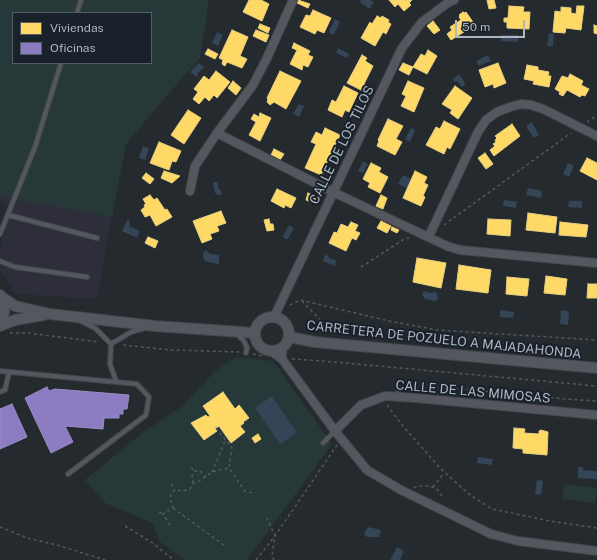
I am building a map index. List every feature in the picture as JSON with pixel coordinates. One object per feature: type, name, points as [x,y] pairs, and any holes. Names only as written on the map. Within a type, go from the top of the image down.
[{"type":"street","points":[[190,191],[195,166],[216,133],[253,85],[293,0]]},
{"type":"street","name":"CALLE DE LOS TILOS","points":[[274,317],[402,48],[422,22],[454,0]]},
{"type":"street","points":[[428,236],[478,132],[486,120],[497,112],[521,104],[531,105],[543,109],[597,136]]},
{"type":"street","points":[[216,133],[333,192],[447,246],[460,250],[597,263]]},
{"type":"street","points":[[0,295],[15,306],[50,314],[155,326],[255,333]]},
{"type":"street","points":[[0,295],[4,304],[4,313],[0,322]]},
{"type":"street","points":[[2,330],[15,320],[50,314]]},
{"type":"street","points":[[269,350],[282,347],[289,336],[289,331],[284,321],[279,318],[268,317],[259,323],[255,333],[256,339],[259,344],[282,359],[335,431],[367,470],[406,493],[490,534],[518,541],[597,551]]},
{"type":"street","name":"CARRETERA DE POZUELO A MAJADAHONDA","points":[[289,336],[315,342],[597,368]]},
{"type":"street","points":[[282,347],[282,359]]},
{"type":"street","name":"CALLE DE LAS MIMOSAS","points":[[335,431],[361,405],[383,397],[398,397],[597,416]]},
{"type":"lane","points":[[77,12],[81,0]]},
{"type":"lane","points":[[0,234],[35,147],[61,64]]},
{"type":"lane","points":[[8,215],[97,238]]},
{"type":"lane","points":[[0,261],[14,268],[87,277]]},
{"type":"lane","points":[[74,317],[95,328],[111,344],[110,364],[116,381]]},
{"type":"lane","points":[[111,344],[131,332],[155,326]]},
{"type":"lane","points":[[227,331],[239,335],[247,348],[246,353]]},
{"type":"lane","points":[[0,371],[137,384],[149,397],[146,415],[68,474]]},
{"type":"lane","points":[[0,392],[5,390],[9,372]]},
{"type":"lane","points":[[398,397],[399,388]]},
{"type":"lane","points":[[323,443],[335,431]]},
{"type":"path","points":[[441,227],[597,115]]},
{"type":"path","points":[[362,267],[406,238],[428,236]]},
{"type":"path","points":[[336,343],[337,336],[300,300],[389,321],[438,330],[597,340]]},
{"type":"path","points":[[2,330],[171,350],[246,353],[282,359],[323,360],[597,386]]},
{"type":"path","points":[[443,387],[597,401]]},
{"type":"path","points":[[383,397],[389,409],[402,426],[444,473],[470,495],[492,509],[550,521],[597,528]]},
{"type":"path","points":[[216,428],[232,448],[229,468],[245,491],[252,494]]},
{"type":"path","points":[[256,560],[275,536],[332,450],[342,439]]},
{"type":"path","points":[[212,472],[216,459],[226,440]]},
{"type":"path","points":[[191,468],[195,471],[200,471],[206,476]]},
{"type":"path","points":[[175,490],[183,491],[190,489],[193,484],[212,472],[229,468]]},
{"type":"path","points":[[193,484],[192,476],[195,471]]},
{"type":"path","points":[[433,488],[444,473]]},
{"type":"path","points":[[172,484],[175,490]]},
{"type":"path","points":[[406,493],[417,486],[436,488],[441,494],[442,502],[439,509]]},
{"type":"path","points":[[175,490],[171,493],[170,499],[173,508],[225,546]]},
{"type":"path","points":[[163,514],[173,508]]},
{"type":"path","points":[[159,512],[163,514],[170,525]]},
{"type":"path","points":[[267,518],[275,536],[272,556],[274,560]]},
{"type":"path","points":[[125,526],[151,542],[174,560]]},
{"type":"path","points":[[0,527],[27,538],[105,560]]},
{"type":"shaded area","points":[[0,0],[209,0],[200,58],[126,144],[97,299],[16,294],[0,270],[0,248],[11,207],[0,201]]},
{"type":"green space","points":[[0,0],[209,0],[200,58],[162,100],[126,144],[112,217],[19,200],[0,195]]},
{"type":"green space","points":[[236,357],[273,361],[332,444],[247,560],[185,560],[159,541],[153,523],[105,503],[85,480],[145,431],[183,406],[215,371]]},
{"type":"green space","points":[[564,484],[597,488],[595,503],[562,499]]},
{"type":"water","points":[[361,0],[370,0],[374,2],[369,9],[360,2]]},
{"type":"water","points":[[335,19],[340,22],[334,34],[331,34],[329,31]]},
{"type":"water","points":[[217,32],[223,35],[218,46],[212,43]]},
{"type":"water","points":[[549,33],[554,34],[553,46],[547,46]]},
{"type":"water","points":[[501,35],[518,35],[518,42],[501,41]]},
{"type":"water","points":[[338,48],[349,54],[347,58],[336,53]]},
{"type":"water","points":[[488,55],[491,61],[479,66],[476,61]]},
{"type":"water","points":[[199,63],[204,67],[197,74],[197,77],[190,72]]},
{"type":"water","points":[[459,74],[465,83],[462,87],[457,81],[455,82],[452,80]]},
{"type":"water","points":[[299,104],[304,106],[299,117],[293,114]]},
{"type":"water","points":[[532,122],[539,135],[534,138],[526,126]]},
{"type":"water","points":[[411,128],[415,130],[410,142],[405,139]]},
{"type":"water","points":[[143,146],[149,149],[145,160],[139,158]]},
{"type":"water","points":[[363,161],[368,164],[363,173],[358,171]]},
{"type":"water","points":[[568,163],[574,166],[569,177],[563,174]]},
{"type":"water","points":[[403,175],[411,179],[407,188],[398,184]]},
{"type":"water","points":[[214,182],[217,182],[219,189],[222,192],[221,195],[215,193]]},
{"type":"water","points":[[528,188],[542,191],[541,198],[526,195]]},
{"type":"water","points":[[504,200],[517,202],[516,208],[503,206]]},
{"type":"water","points":[[569,201],[582,201],[582,208],[568,207]]},
{"type":"water","points":[[127,220],[130,221],[129,226],[140,231],[137,238],[122,231]]},
{"type":"water","points":[[289,225],[294,228],[288,239],[285,239],[283,236]]},
{"type":"water","points":[[206,250],[210,254],[219,255],[218,264],[205,261],[203,258],[203,253]]},
{"type":"water","points":[[326,253],[330,259],[336,260],[335,266],[323,261]]},
{"type":"water","points":[[425,291],[429,293],[436,292],[438,296],[437,300],[434,301],[425,299],[422,295]]},
{"type":"water","points":[[500,310],[514,312],[513,318],[500,317]]},
{"type":"water","points":[[561,310],[569,311],[568,325],[560,324]]},
{"type":"water","points":[[272,396],[297,433],[280,444],[255,408]]},
{"type":"water","points":[[478,457],[493,459],[492,465],[477,463]]},
{"type":"water","points":[[578,467],[583,467],[583,470],[597,471],[597,479],[578,478]]},
{"type":"water","points":[[539,479],[543,481],[541,495],[535,494],[537,480],[539,481]]},
{"type":"water","points":[[368,527],[381,530],[379,537],[367,537],[364,534]]},
{"type":"water","points":[[397,547],[404,551],[400,560],[390,560]]},
{"type":"building: Viviendas","points":[[249,0],[261,0],[269,4],[262,21],[243,12]]},
{"type":"building: Viviendas","points":[[298,0],[310,4],[308,8],[297,3]]},
{"type":"building: Viviendas","points":[[389,0],[412,0],[409,3],[411,5],[404,11],[398,4],[395,7]]},
{"type":"building: Viviendas","points":[[487,0],[494,0],[496,8],[489,9]]},
{"type":"building: Viviendas","points":[[509,6],[524,7],[523,12],[530,12],[529,29],[507,28],[507,22],[504,22],[504,18],[508,18]]},
{"type":"building: Viviendas","points":[[577,6],[584,6],[581,30],[566,28],[565,33],[553,32],[555,11],[561,12],[561,7],[571,8],[571,13],[576,14]]},
{"type":"building: Viviendas","points":[[313,10],[331,18],[324,33],[317,30],[315,34],[300,27],[306,15],[310,16]]},
{"type":"building: Viviendas","points":[[466,12],[475,25],[451,40],[447,34],[452,30],[450,27],[461,20],[459,15]]},
{"type":"building: Viviendas","points":[[377,16],[381,18],[382,16],[389,20],[388,22],[391,24],[386,34],[383,32],[375,46],[361,38],[370,22],[372,24]]},
{"type":"building: Viviendas","points":[[433,21],[440,30],[434,34],[427,26]]},
{"type":"building: Viviendas","points":[[260,24],[270,28],[268,33],[258,28]]},
{"type":"building: Viviendas","points":[[594,25],[597,26],[597,34],[594,33]]},
{"type":"building: Viviendas","points":[[232,30],[248,37],[240,56],[247,59],[242,68],[227,62],[225,66],[222,64],[223,60],[219,58]]},
{"type":"building: Viviendas","points":[[256,30],[269,35],[266,42],[253,36]]},
{"type":"building: Viviendas","points":[[294,43],[310,51],[308,55],[313,57],[308,67],[303,65],[302,70],[290,64],[297,50],[292,48]]},
{"type":"building: Viviendas","points":[[208,49],[218,54],[215,59],[205,54]]},
{"type":"building: Viviendas","points":[[428,50],[437,56],[427,74],[413,67],[421,54],[425,56]]},
{"type":"building: Viviendas","points":[[362,55],[367,58],[365,61],[373,66],[364,84],[374,89],[371,95],[347,83]]},
{"type":"building: Viviendas","points":[[403,63],[413,67],[409,75],[399,70]]},
{"type":"building: Viviendas","points":[[498,63],[506,83],[494,88],[493,84],[485,87],[479,70]]},
{"type":"building: Viviendas","points":[[527,65],[538,67],[538,70],[549,72],[548,76],[551,76],[549,87],[533,84],[534,81],[524,79]]},
{"type":"building: Viviendas","points":[[216,71],[230,82],[217,98],[214,95],[209,101],[205,97],[199,104],[193,99],[198,92],[194,89],[204,76],[209,80]]},
{"type":"building: Viviendas","points":[[280,71],[301,81],[286,109],[274,102],[270,105],[267,102],[267,98]]},
{"type":"building: Viviendas","points":[[570,74],[583,81],[581,85],[589,89],[585,96],[582,95],[580,97],[567,90],[563,96],[555,89],[562,76],[568,78]]},
{"type":"building: Viviendas","points":[[233,81],[241,88],[236,95],[228,88]]},
{"type":"building: Viviendas","points":[[408,81],[424,88],[414,112],[401,106],[406,96],[402,94]]},
{"type":"building: Viviendas","points":[[344,86],[358,93],[349,112],[345,110],[342,117],[328,110],[332,100],[336,102]]},
{"type":"building: Viviendas","points":[[455,86],[472,98],[458,119],[450,113],[452,110],[442,104]]},
{"type":"building: Viviendas","points":[[188,110],[201,118],[184,144],[171,135]]},
{"type":"building: Viviendas","points":[[260,113],[271,118],[260,141],[249,135],[256,122],[251,119],[254,114],[259,117]]},
{"type":"building: Viviendas","points":[[388,119],[403,126],[396,139],[402,142],[395,155],[377,146],[378,140]]},
{"type":"building: Viviendas","points":[[444,121],[460,129],[450,149],[447,147],[444,154],[426,145],[436,127],[440,129]]},
{"type":"building: Viviendas","points":[[512,124],[520,136],[494,156],[490,150],[495,146],[493,144],[496,142],[495,140],[497,138],[495,136]]},
{"type":"building: Viviendas","points":[[325,128],[340,135],[321,175],[305,168],[316,144],[311,142],[316,132],[322,135]]},
{"type":"building: Viviendas","points":[[159,142],[181,151],[176,162],[172,161],[169,170],[150,163]]},
{"type":"building: Viviendas","points":[[274,149],[284,154],[280,160],[271,155]]},
{"type":"building: Viviendas","points":[[485,153],[493,164],[486,169],[478,158]]},
{"type":"building: Viviendas","points":[[587,158],[597,163],[597,180],[580,171]]},
{"type":"building: Viviendas","points":[[371,163],[381,168],[379,172],[388,177],[380,193],[368,187],[370,183],[363,179]]},
{"type":"building: Viviendas","points":[[164,171],[180,176],[172,183],[161,178]]},
{"type":"building: Viviendas","points":[[415,171],[427,177],[424,183],[428,185],[423,196],[425,197],[421,206],[403,198]]},
{"type":"building: Viviendas","points":[[146,173],[154,179],[150,184],[142,178]]},
{"type":"building: Viviendas","points":[[277,189],[296,198],[291,208],[285,205],[284,208],[271,201]]},
{"type":"building: Viviendas","points":[[308,193],[316,197],[314,203],[306,200]]},
{"type":"building: Viviendas","points":[[150,195],[154,200],[157,198],[172,217],[156,226],[150,215],[145,217],[141,210],[146,204],[143,199]]},
{"type":"building: Viviendas","points":[[381,195],[387,198],[383,209],[376,206]]},
{"type":"building: Viviendas","points":[[221,211],[226,223],[217,226],[219,231],[210,234],[212,239],[202,243],[193,221]]},
{"type":"building: Viviendas","points":[[528,213],[557,217],[555,233],[526,230]]},
{"type":"building: Viviendas","points":[[269,219],[270,224],[273,224],[274,230],[267,231],[264,220]]},
{"type":"building: Viviendas","points":[[488,219],[511,220],[510,236],[487,234]]},
{"type":"building: Viviendas","points":[[381,221],[391,226],[387,233],[377,228]]},
{"type":"building: Viviendas","points":[[351,222],[358,225],[355,231],[360,233],[356,240],[352,238],[346,251],[329,243],[334,232],[337,233],[341,224],[348,227]]},
{"type":"building: Viviendas","points":[[560,222],[588,225],[586,237],[559,235]]},
{"type":"building: Viviendas","points":[[392,227],[399,230],[397,233],[391,230]]},
{"type":"building: Viviendas","points":[[148,237],[158,241],[155,248],[145,243]]},
{"type":"building: Viviendas","points":[[417,258],[446,263],[441,288],[413,282]]},
{"type":"building: Viviendas","points":[[459,265],[491,270],[488,293],[456,289]]},
{"type":"building: Viviendas","points":[[546,276],[567,279],[565,295],[544,293]]},
{"type":"building: Viviendas","points":[[507,277],[529,279],[527,296],[506,294]]},
{"type":"building: Viviendas","points":[[588,284],[597,284],[597,298],[587,298]]},
{"type":"building: Viviendas","points":[[223,392],[235,409],[239,405],[249,418],[240,426],[245,432],[231,443],[219,426],[215,429],[217,431],[204,440],[191,423],[206,415],[208,417],[210,416],[203,406]]},
{"type":"building: Viviendas","points":[[514,428],[525,429],[524,433],[539,434],[539,431],[541,430],[548,432],[547,455],[523,453],[523,449],[513,448]]},
{"type":"building: Viviendas","points":[[258,434],[261,439],[255,443],[252,438]]},
{"type":"building: Oficinas","points":[[47,387],[49,391],[55,389],[129,395],[127,409],[123,409],[123,414],[119,414],[119,418],[104,418],[103,429],[65,426],[73,442],[51,453],[25,398]]},
{"type":"building: Oficinas","points":[[12,404],[27,437],[0,449],[0,409]]}]
